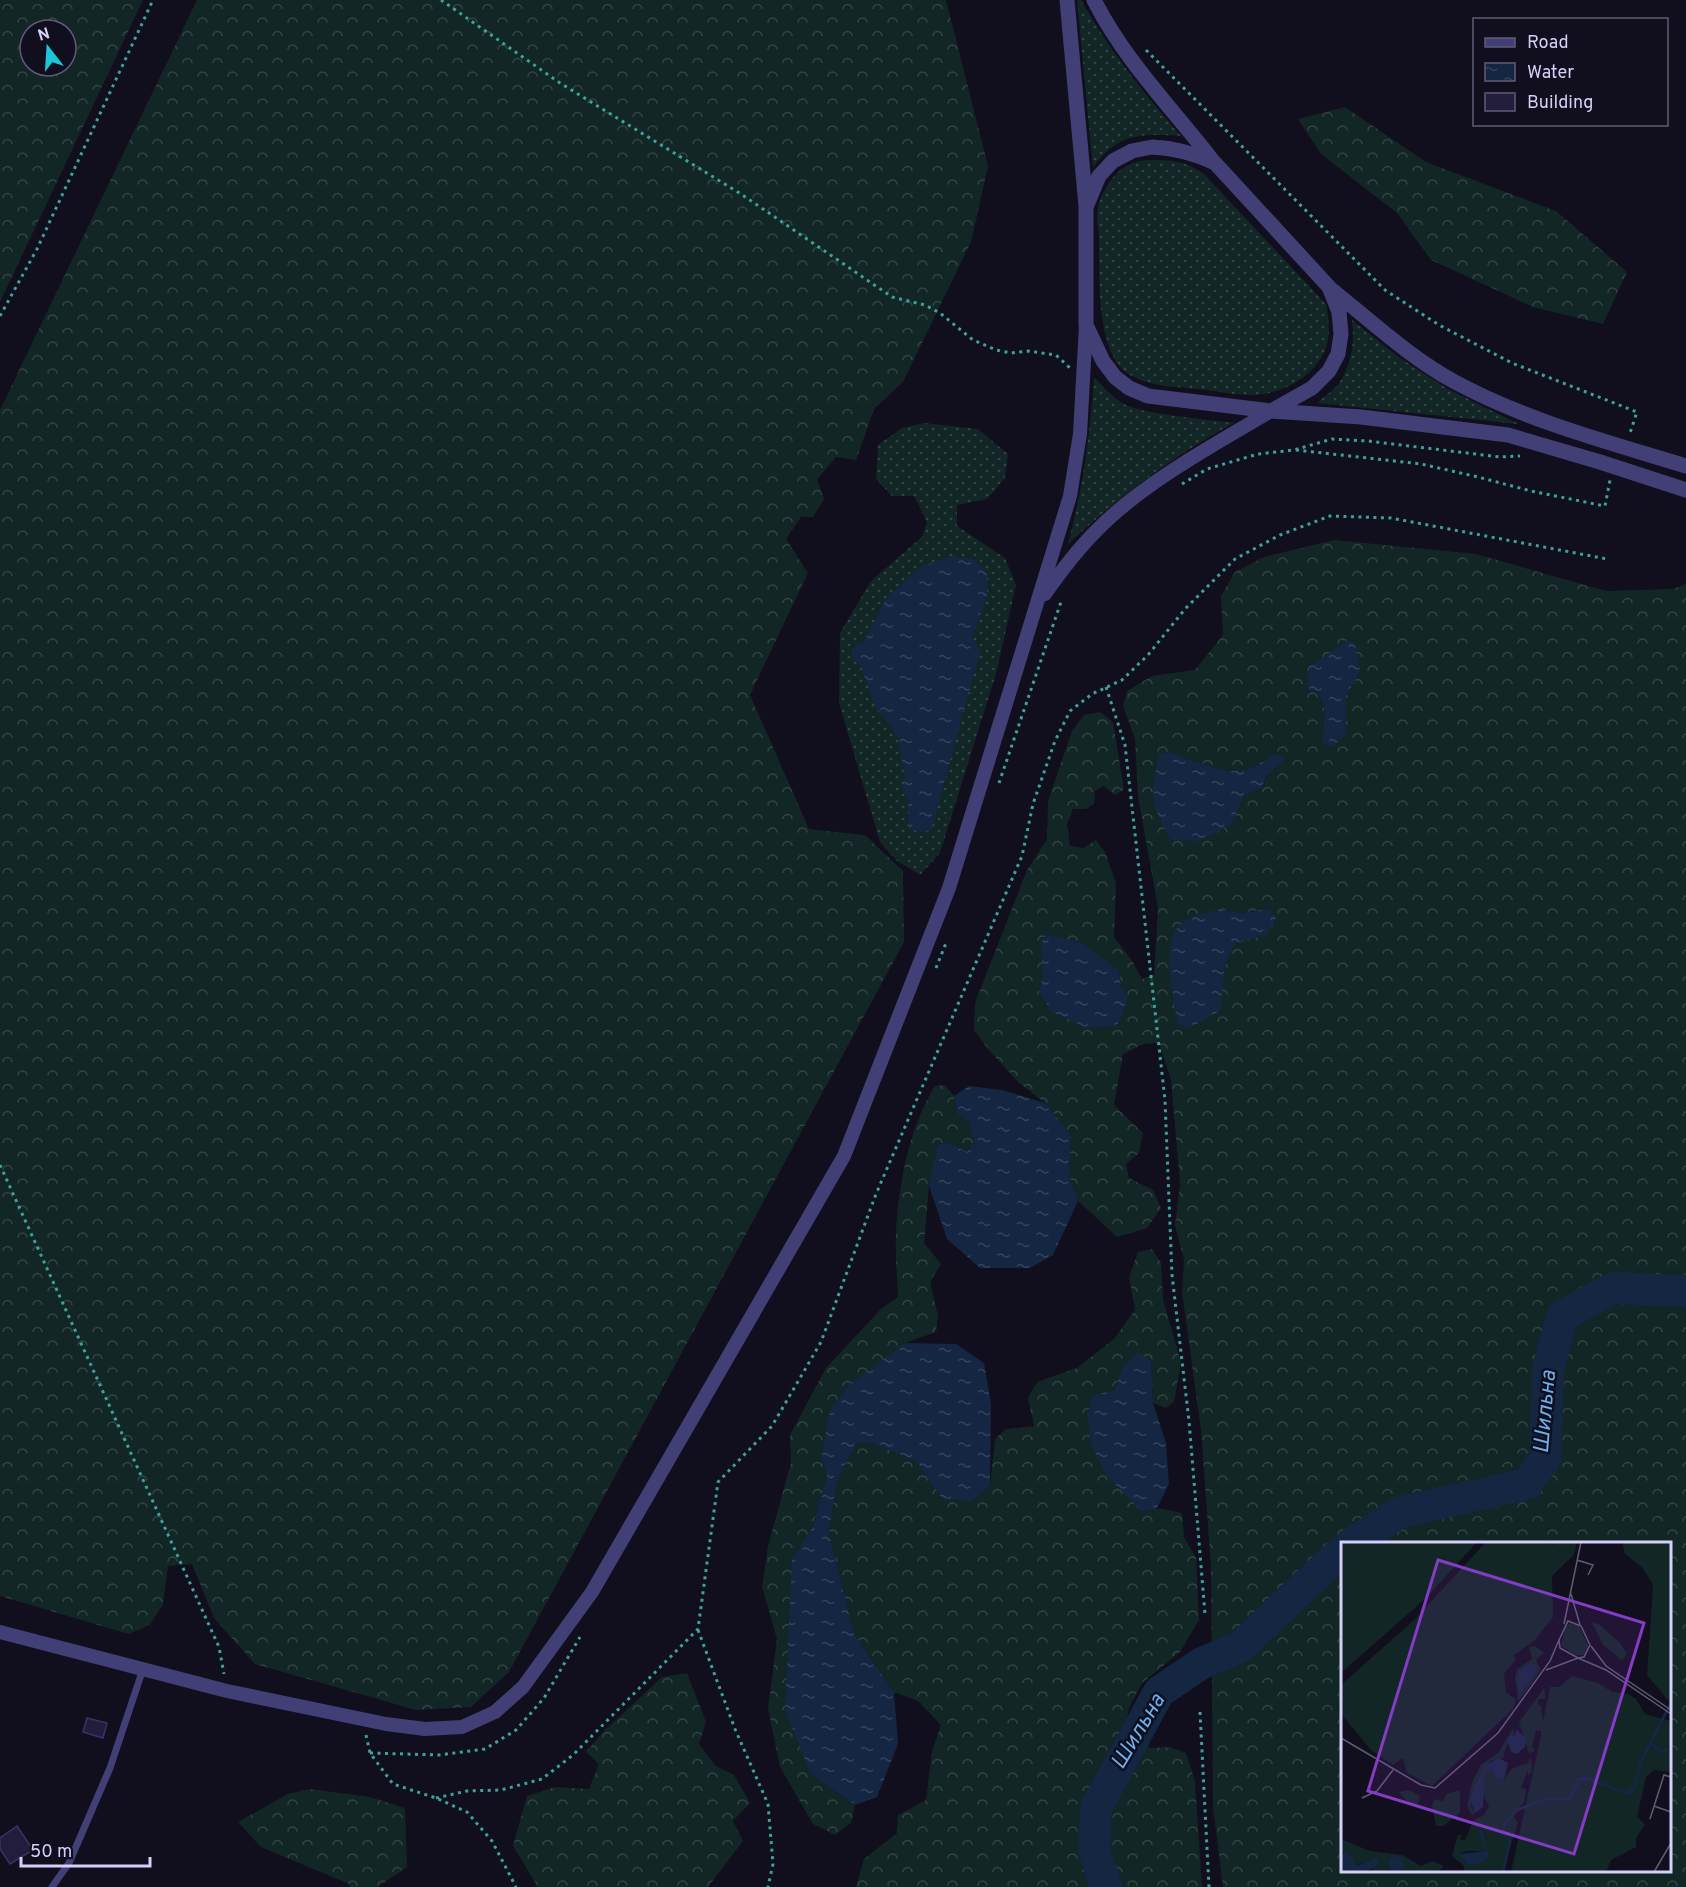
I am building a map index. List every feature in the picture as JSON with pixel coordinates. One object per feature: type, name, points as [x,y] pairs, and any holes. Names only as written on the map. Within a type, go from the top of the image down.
[{"type":"street","points":[[0,1632],[227,1691],[425,1729],[462,1727],[495,1712],[523,1687],[592,1592],[844,1156],[949,888],[1070,496],[1080,434],[1084,381],[1086,207],[1067,0]]},
{"type":"street","points":[[1094,0],[1109,28],[1143,77],[1215,163],[1329,287],[1406,350],[1453,381],[1500,405],[1607,442],[1681,464]]},
{"type":"street","points":[[1086,207],[1100,176],[1113,161],[1132,151],[1152,147],[1173,148],[1215,163]]},
{"type":"street","points":[[1037,606],[1065,565],[1098,528],[1124,506],[1197,455],[1312,388],[1329,371],[1338,354],[1341,334],[1339,312],[1329,287]]},
{"type":"street","points":[[1086,325],[1102,361],[1115,377],[1129,388],[1148,396],[1271,411],[1361,417],[1508,435],[1686,490]]},
{"type":"lane","points":[[52,1887],[69,1863],[110,1768],[143,1669]]},
{"type":"path","points":[[0,316],[37,249],[153,0]]},
{"type":"path","points":[[441,0],[560,84],[741,194],[892,297],[925,305],[940,313],[973,340],[996,350],[1056,355],[1084,381]]},
{"type":"path","points":[[1142,46],[1385,290],[1439,325],[1512,363],[1636,412],[1630,432]]},
{"type":"path","points":[[1177,488],[1207,469],[1258,454],[1294,450],[1332,439],[1368,441],[1500,457],[1524,456]]},
{"type":"path","points":[[1294,450],[1421,464],[1531,491],[1605,506],[1611,479],[1600,476]]},
{"type":"path","points":[[768,1887],[773,1864],[768,1804],[735,1729],[698,1629],[718,1482],[772,1426],[821,1342],[876,1194],[1022,856],[1033,804],[1055,741],[1070,711],[1092,694],[1122,680],[1148,655],[1185,609],[1235,559],[1280,536],[1330,516],[1391,518],[1607,559]]},
{"type":"path","points":[[999,784],[1065,594]]},
{"type":"path","points":[[1106,687],[1125,745],[1165,1100],[1172,1275],[1189,1421],[1205,1614]]},
{"type":"path","points":[[932,976],[946,943]]},
{"type":"path","points":[[0,1165],[219,1647],[227,1691]]},
{"type":"path","points":[[436,1798],[467,1791],[501,1790],[542,1779],[573,1755],[698,1629]]},
{"type":"path","points":[[370,1753],[439,1755],[484,1749],[516,1730],[544,1698],[580,1637]]},
{"type":"path","points":[[1200,1712],[1209,1887]]},
{"type":"path","points":[[363,1718],[370,1753],[393,1784],[436,1798],[467,1812],[492,1841],[516,1887]]},
{"type":"green space","points":[[0,0],[143,0],[0,302]]},
{"type":"green space","points":[[197,0],[946,0],[988,166],[971,242],[903,382],[874,409],[856,460],[836,457],[817,480],[824,499],[813,517],[801,517],[786,539],[808,573],[750,695],[809,829],[865,835],[903,871],[904,942],[509,1672],[471,1707],[416,1710],[255,1664],[214,1618],[192,1564],[168,1566],[163,1604],[150,1625],[129,1634],[0,1596],[0,410]]},
{"type":"green space","points":[[1077,0],[1081,0],[1128,71],[1181,136],[1154,135],[1131,138],[1112,148],[1093,168]]},
{"type":"green space","points":[[1345,107],[1426,162],[1556,211],[1627,272],[1603,324],[1533,307],[1431,260],[1397,213],[1321,154],[1298,119]]},
{"type":"green space","points":[[1147,160],[1183,163],[1204,174],[1326,304],[1329,331],[1324,352],[1318,363],[1300,380],[1277,391],[1264,394],[1232,394],[1152,384],[1131,376],[1115,360],[1109,346],[1102,315],[1097,211],[1105,189],[1113,177],[1131,164]]},
{"type":"green space","points":[[1352,320],[1400,358],[1448,389],[1519,424],[1317,403],[1335,388],[1345,373],[1351,356]]},
{"type":"green space","points":[[1094,377],[1118,400],[1132,407],[1160,414],[1234,423],[1147,478],[1068,544],[1085,461]]},
{"type":"green space","points":[[924,423],[978,429],[1008,454],[1005,478],[987,499],[957,505],[957,526],[1005,558],[1016,585],[996,674],[940,853],[920,875],[896,860],[880,842],[839,703],[840,633],[871,581],[922,537],[927,522],[914,496],[892,496],[876,479],[878,445],[902,428]]},
{"type":"green space","points":[[1334,540],[1476,554],[1606,591],[1672,589],[1686,584],[1686,1887],[1223,1887],[1213,1807],[1211,1566],[1201,1430],[1182,1292],[1184,1260],[1175,1225],[1180,1184],[1171,1080],[1159,1043],[1143,1044],[1123,1054],[1114,1105],[1143,1133],[1139,1153],[1126,1164],[1129,1178],[1153,1190],[1161,1208],[1147,1228],[1117,1237],[1078,1201],[1069,1176],[1071,1135],[1045,1103],[1018,1082],[974,1030],[975,1003],[1027,870],[1047,839],[1048,801],[1072,731],[1084,715],[1100,712],[1113,722],[1124,790],[1114,795],[1104,786],[1095,791],[1094,804],[1086,809],[1073,809],[1067,824],[1070,846],[1083,848],[1096,840],[1105,852],[1116,883],[1114,937],[1133,962],[1142,979],[1154,975],[1158,908],[1138,796],[1135,739],[1123,706],[1127,691],[1152,676],[1195,670],[1223,635],[1221,596],[1235,572],[1264,557]],"holes":[[[1360,671],[1346,696],[1346,734],[1322,744],[1325,710],[1318,692],[1308,691],[1307,685]],[[1169,752],[1231,771],[1253,767],[1276,753],[1263,787],[1244,796],[1231,825]],[[1220,909],[1241,913],[1268,909],[1235,942],[1225,966]],[[1119,971],[1121,988],[1039,991],[1043,975]]]},
{"type":"green space","points":[[945,1085],[954,1096],[957,1114],[969,1122],[974,1141],[967,1152],[948,1142],[937,1145],[929,1186],[924,1243],[941,1264],[930,1282],[938,1316],[936,1332],[905,1343],[821,1459],[827,1475],[812,1528],[792,1559],[811,1774],[855,1805],[851,1823],[835,1835],[813,1824],[780,1767],[768,1709],[777,1639],[762,1587],[768,1546],[791,1463],[790,1435],[826,1368],[881,1309],[898,1297],[896,1232],[907,1156],[926,1102],[935,1086]]},
{"type":"green space","points":[[1152,1249],[1161,1263],[1163,1300],[1181,1362],[1174,1402],[1166,1408],[1153,1403],[1151,1361],[1122,1369],[1114,1391],[1142,1512],[1157,1508],[1182,1513],[1184,1537],[1196,1558],[1199,1620],[1180,1652],[1142,1683],[1129,1708],[1126,1723],[1150,1748],[1170,1747],[1186,1753],[1195,1781],[1202,1887],[856,1887],[864,1859],[897,1833],[898,1815],[926,1800],[932,1751],[941,1725],[918,1701],[894,1692],[854,1634],[829,1533],[837,1479],[857,1443],[872,1443],[916,1461],[925,1474],[972,1501],[990,1485],[995,1439],[1006,1429],[1034,1426],[1028,1398],[1037,1382],[1077,1368],[1114,1339],[1135,1310],[1129,1277],[1138,1252]]},
{"type":"green space","points":[[687,1673],[706,1722],[699,1744],[716,1766],[734,1775],[750,1803],[733,1821],[743,1841],[708,1887],[538,1887],[513,1846],[527,1796],[555,1787],[589,1789],[599,1764],[586,1752],[605,1730],[662,1677]]},
{"type":"green space","points":[[310,1789],[370,1797],[405,1808],[407,1867],[378,1887],[350,1887],[349,1884],[261,1847],[238,1822],[288,1794]]},
{"type":"water","points":[[950,556],[974,559],[987,572],[987,596],[972,638],[980,651],[931,831],[918,832],[909,828],[908,802],[902,791],[905,780],[898,737],[875,706],[861,667],[852,658],[852,649],[859,643],[863,643],[887,597],[919,568]]},
{"type":"water","points":[[1347,641],[1355,643],[1360,671],[1346,696],[1346,734],[1332,747],[1322,744],[1325,710],[1318,692],[1308,691],[1307,685],[1310,666]]},
{"type":"water","points":[[1169,752],[1231,771],[1248,769],[1276,753],[1285,759],[1267,775],[1263,787],[1244,796],[1231,825],[1198,841],[1171,840],[1159,817],[1153,791],[1159,755]]},
{"type":"water","points":[[1220,909],[1241,913],[1268,909],[1276,918],[1266,935],[1235,943],[1225,966],[1220,1011],[1189,1028],[1178,1025],[1170,970],[1170,955],[1176,930],[1184,921]]},
{"type":"water","points":[[1046,934],[1082,943],[1119,971],[1121,988],[1128,997],[1117,1026],[1088,1028],[1051,1012],[1039,991],[1043,975],[1041,944]]},
{"type":"water","points":[[969,1086],[1002,1090],[1045,1103],[1071,1135],[1069,1176],[1078,1201],[1053,1255],[1030,1268],[980,1268],[947,1239],[929,1186],[937,1145],[948,1142],[967,1152],[974,1141],[969,1122],[957,1114],[954,1096]]},
{"type":"water","points":[[905,1343],[956,1344],[984,1363],[991,1404],[990,1485],[972,1501],[942,1498],[916,1461],[872,1443],[857,1443],[837,1479],[829,1533],[854,1634],[894,1692],[898,1744],[877,1797],[855,1805],[811,1774],[785,1711],[792,1559],[812,1528],[827,1475],[821,1459],[830,1410],[849,1385]]},
{"type":"water","points":[[1137,1352],[1151,1361],[1153,1403],[1166,1443],[1169,1484],[1157,1508],[1142,1512],[1107,1476],[1091,1444],[1087,1414],[1093,1395],[1114,1391],[1122,1369]]},
{"type":"building","points":[[87,1718],[107,1723],[103,1738],[83,1732]]},
{"type":"building","points":[[17,1826],[33,1850],[10,1864],[0,1849],[0,1838]]},
{"type":"waterway","name":"Шильна","points":[[1354,1542],[1400,1512],[1527,1484],[1545,1459],[1548,1370],[1562,1316],[1613,1288],[1686,1291]]},
{"type":"waterway","name":"Шильна","points":[[1106,1887],[1094,1850],[1096,1808],[1159,1692],[1202,1663],[1240,1647],[1341,1552]]}]
